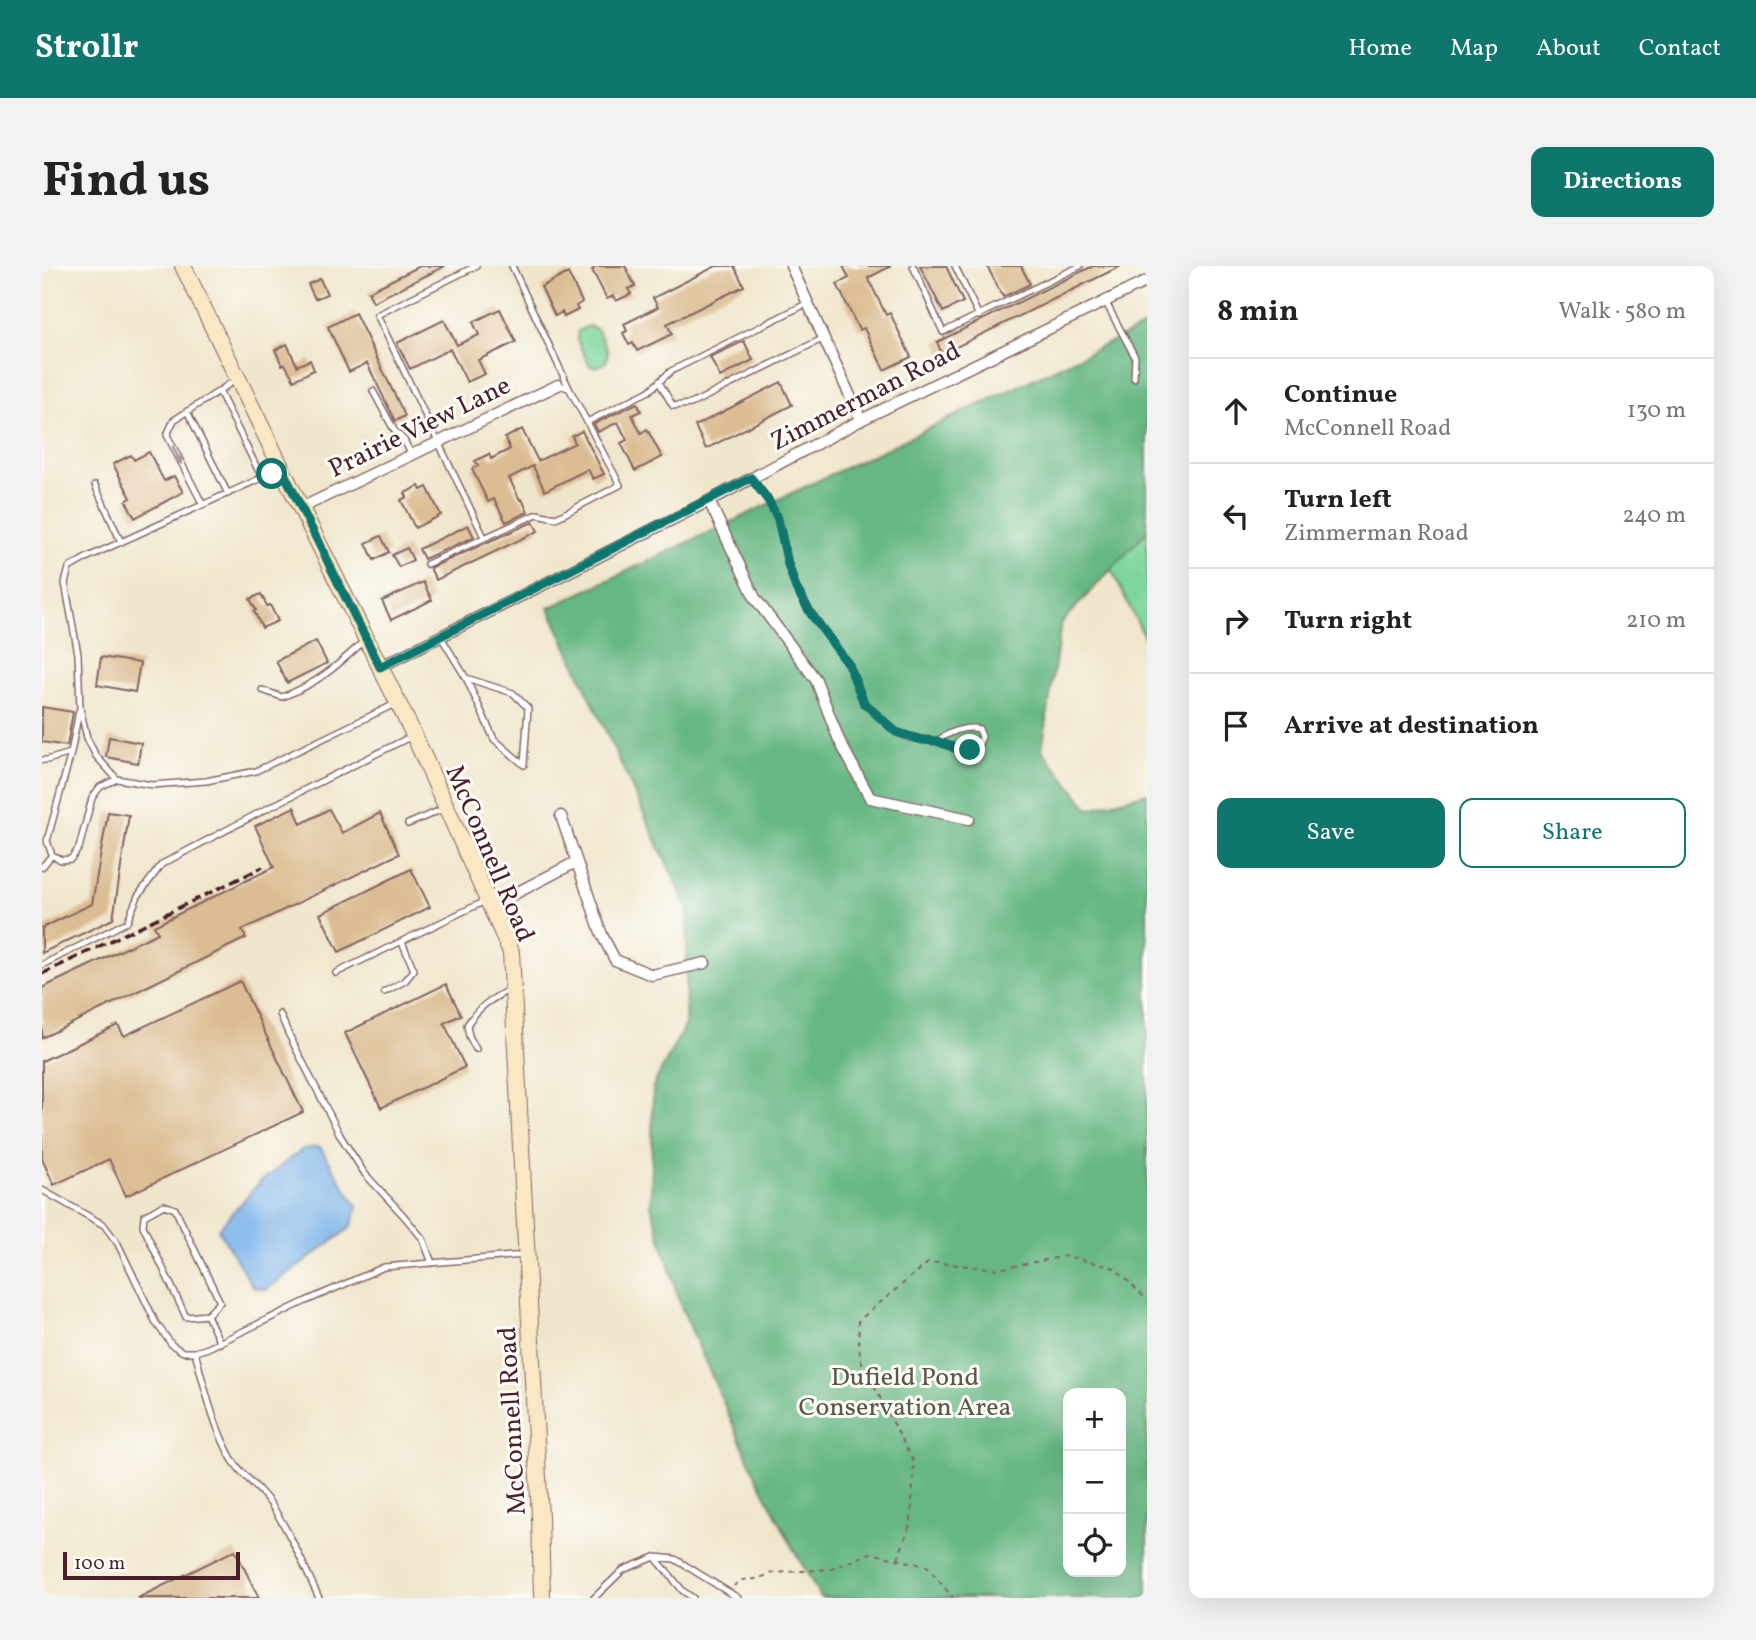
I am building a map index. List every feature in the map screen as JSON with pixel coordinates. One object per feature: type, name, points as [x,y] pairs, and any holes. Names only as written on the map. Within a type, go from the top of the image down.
[{"type":"street","name":"McConnell Road","points":[[183,266],[414,735],[510,952],[542,1598]]},
{"type":"street","points":[[791,266],[861,420]]},
{"type":"street","name":"Zimmerman Road","points":[[380,667],[709,501],[861,420],[1147,281]]},
{"type":"street","name":"Prairie View Lane","points":[[301,508],[558,385]]},
{"type":"street","points":[[709,501],[755,598],[816,680],[839,740],[870,798],[969,818]]},
{"type":"street","points":[[561,816],[602,935],[615,960],[652,975],[705,963]]},
{"type":"street","points":[[490,903],[576,862]]},
{"type":"lane","points":[[476,266],[377,315],[484,537]]},
{"type":"lane","points":[[427,564],[537,514],[556,518],[620,485],[569,388],[512,266]]},
{"type":"lane","points":[[912,266],[943,332],[1080,266]]},
{"type":"lane","points":[[956,266],[979,316]]},
{"type":"lane","points":[[1059,266],[1063,274]]},
{"type":"lane","points":[[1105,301],[1135,357],[1134,378]]},
{"type":"lane","points":[[587,422],[649,391],[671,371],[808,303]]},
{"type":"lane","points":[[659,382],[673,406],[691,404],[824,338]]},
{"type":"lane","points":[[203,505],[167,435],[174,420],[238,379]]},
{"type":"lane","points":[[558,385],[569,388]]},
{"type":"lane","points":[[219,391],[262,478]]},
{"type":"lane","points":[[373,391],[411,455]]},
{"type":"lane","points":[[187,411],[228,494]]},
{"type":"lane","points":[[117,779],[96,756],[87,738],[80,708],[78,654],[65,583],[69,568],[282,469]]},
{"type":"lane","points":[[751,478],[778,519],[796,588],[811,614],[849,665],[864,703],[896,732],[922,740],[970,750],[978,746],[982,737],[979,729],[974,727],[960,730],[937,741]]},
{"type":"lane","points":[[94,485],[121,542]]},
{"type":"lane","points":[[441,636],[466,678],[494,739],[524,765],[528,708],[513,694],[466,678]]},
{"type":"lane","points":[[262,690],[282,697],[293,693],[325,675],[366,639]]},
{"type":"lane","points":[[80,708],[71,753],[47,841],[52,855],[61,860],[71,859],[79,848],[92,798],[100,787],[117,779],[152,785],[206,782],[256,771],[398,703]]},
{"type":"lane","points":[[42,965],[127,922],[138,896],[162,864],[414,735]]},
{"type":"lane","points":[[42,760],[71,753]]},
{"type":"lane","points":[[408,824],[446,808]]},
{"type":"lane","points":[[42,867],[52,855]]},
{"type":"lane","points":[[336,973],[490,903]]},
{"type":"lane","points":[[384,992],[405,981],[414,970],[402,942]]},
{"type":"lane","points":[[476,1049],[467,1025],[486,1002],[512,988]]},
{"type":"lane","points":[[281,1014],[341,1137],[365,1174],[423,1239],[432,1263]]},
{"type":"lane","points":[[42,1190],[104,1225],[118,1244],[156,1322],[172,1345],[183,1352],[195,1353],[220,1343],[384,1267],[527,1254]]},
{"type":"lane","points":[[164,1205],[175,1209],[220,1302],[207,1315],[186,1317],[143,1226],[144,1216],[164,1205]]},
{"type":"lane","points":[[207,1315],[220,1343]]},
{"type":"lane","points":[[195,1353],[213,1418],[223,1443],[238,1469],[267,1498],[277,1514],[319,1598]]},
{"type":"lane","points":[[655,1557],[683,1591],[693,1598]]},
{"type":"lane","points":[[594,1598],[623,1570],[655,1557],[675,1559],[738,1598]]},
{"type":"path","points":[[898,1559],[911,1522],[914,1463],[860,1359],[859,1321],[929,1262],[999,1269],[1066,1256],[1115,1268],[1147,1300]]},
{"type":"path","points":[[728,1591],[740,1580],[757,1579],[773,1573],[832,1569],[870,1553],[927,1566],[953,1598]]},
{"type":"green space","name":"Dufield Pond Conservation Area","points":[[1147,325],[1147,531],[1061,623],[1042,750],[1089,809],[1147,793],[1147,1598],[821,1598],[754,1472],[680,1304],[651,1205],[653,1086],[685,1025],[688,909],[549,608]]},
{"type":"green space","points":[[589,326],[598,330],[608,352],[606,362],[597,367],[590,366],[577,340],[578,331]]},
{"type":"green space","points":[[1147,500],[1147,642],[1091,528]]},
{"type":"water","points":[[320,1147],[358,1208],[350,1228],[266,1290],[253,1287],[218,1229],[260,1182],[303,1149]]},
{"type":"building","points":[[420,266],[445,266],[373,302],[368,292]]},
{"type":"building","points":[[592,266],[625,266],[635,286],[628,289],[631,294],[616,301],[613,296],[607,299]]},
{"type":"building","points":[[716,266],[734,266],[744,286],[667,324],[672,334],[637,351],[633,343],[629,345],[623,333],[627,331],[624,324],[658,307],[653,298]]},
{"type":"building","points":[[843,266],[891,266],[868,278],[886,315],[890,313],[911,357],[884,370],[864,328],[859,330],[837,284],[849,278]]},
{"type":"building","points":[[920,266],[946,266],[963,302],[943,312]]},
{"type":"building","points":[[987,266],[1021,266],[1030,284],[1003,297]]},
{"type":"building","points":[[1093,266],[1121,266],[942,354],[937,342]]},
{"type":"building","points":[[568,273],[582,302],[576,306],[578,310],[564,317],[562,312],[555,316],[541,287]]},
{"type":"building","points":[[320,279],[327,294],[315,299],[308,284]]},
{"type":"building","points":[[500,309],[516,342],[478,360],[485,374],[467,382],[450,349],[410,369],[397,343],[444,320],[457,345],[479,335],[473,322]]},
{"type":"building","points":[[355,313],[405,416],[395,421],[367,363],[349,372],[328,327]]},
{"type":"building","points":[[744,341],[753,360],[720,377],[710,357]]},
{"type":"building","points":[[287,344],[297,366],[310,360],[314,370],[294,380],[285,364],[282,365],[275,350]]},
{"type":"building","points":[[781,382],[792,405],[706,449],[695,426]]},
{"type":"building","points":[[637,403],[641,411],[632,415],[641,433],[647,429],[662,457],[635,471],[621,443],[627,440],[618,422],[598,432],[594,424]]},
{"type":"building","points":[[522,429],[538,461],[575,443],[572,436],[582,431],[604,474],[593,479],[588,469],[545,491],[533,466],[509,478],[528,512],[506,522],[494,499],[488,502],[472,469],[478,466],[475,461],[489,454],[491,459],[510,449],[505,438]]},
{"type":"building","points":[[149,452],[164,481],[174,476],[183,492],[135,518],[126,501],[131,498],[113,464],[131,455],[134,460]]},
{"type":"building","points":[[419,486],[421,490],[427,487],[441,515],[415,528],[401,500],[407,497],[405,493]]},
{"type":"building","points":[[533,522],[538,531],[436,580],[430,568]]},
{"type":"building","points":[[468,525],[474,537],[424,559],[419,549]]},
{"type":"building","points":[[381,536],[389,552],[374,560],[366,543]]},
{"type":"building","points":[[407,548],[413,560],[399,567],[392,555]]},
{"type":"building","points":[[423,582],[432,600],[391,620],[382,601]]},
{"type":"building","points":[[261,594],[278,621],[262,628],[250,599]]},
{"type":"building","points":[[316,641],[327,663],[287,683],[276,661]]},
{"type":"building","points":[[101,657],[140,663],[135,692],[97,685]]},
{"type":"building","points":[[42,707],[73,712],[67,746],[42,742]]},
{"type":"building","points":[[109,737],[141,743],[138,763],[106,757]]},
{"type":"building","points":[[294,807],[301,824],[329,809],[342,833],[380,813],[399,854],[242,930],[246,938],[42,1038],[42,988],[158,933],[154,926],[274,867],[255,826]]},
{"type":"building","points":[[108,812],[129,815],[113,919],[42,953],[42,928],[92,904]]},
{"type":"building","points":[[411,869],[430,907],[339,952],[320,914]]},
{"type":"building","points":[[240,981],[303,1112],[126,1196],[109,1159],[54,1185],[42,1159],[42,1061],[118,1025],[124,1036]]},
{"type":"building","points":[[446,984],[461,1015],[444,1023],[465,1067],[381,1108],[345,1033]]},
{"type":"building","points":[[235,1550],[259,1598],[138,1598]]},
{"type":"railway","points":[[42,974],[263,867]]},
{"type":"route","points":[[272,474],[282,469],[380,667],[751,478],[778,519],[796,588],[811,614],[849,665],[864,703],[896,732],[911,738],[937,741],[960,750],[970,750]]}]
